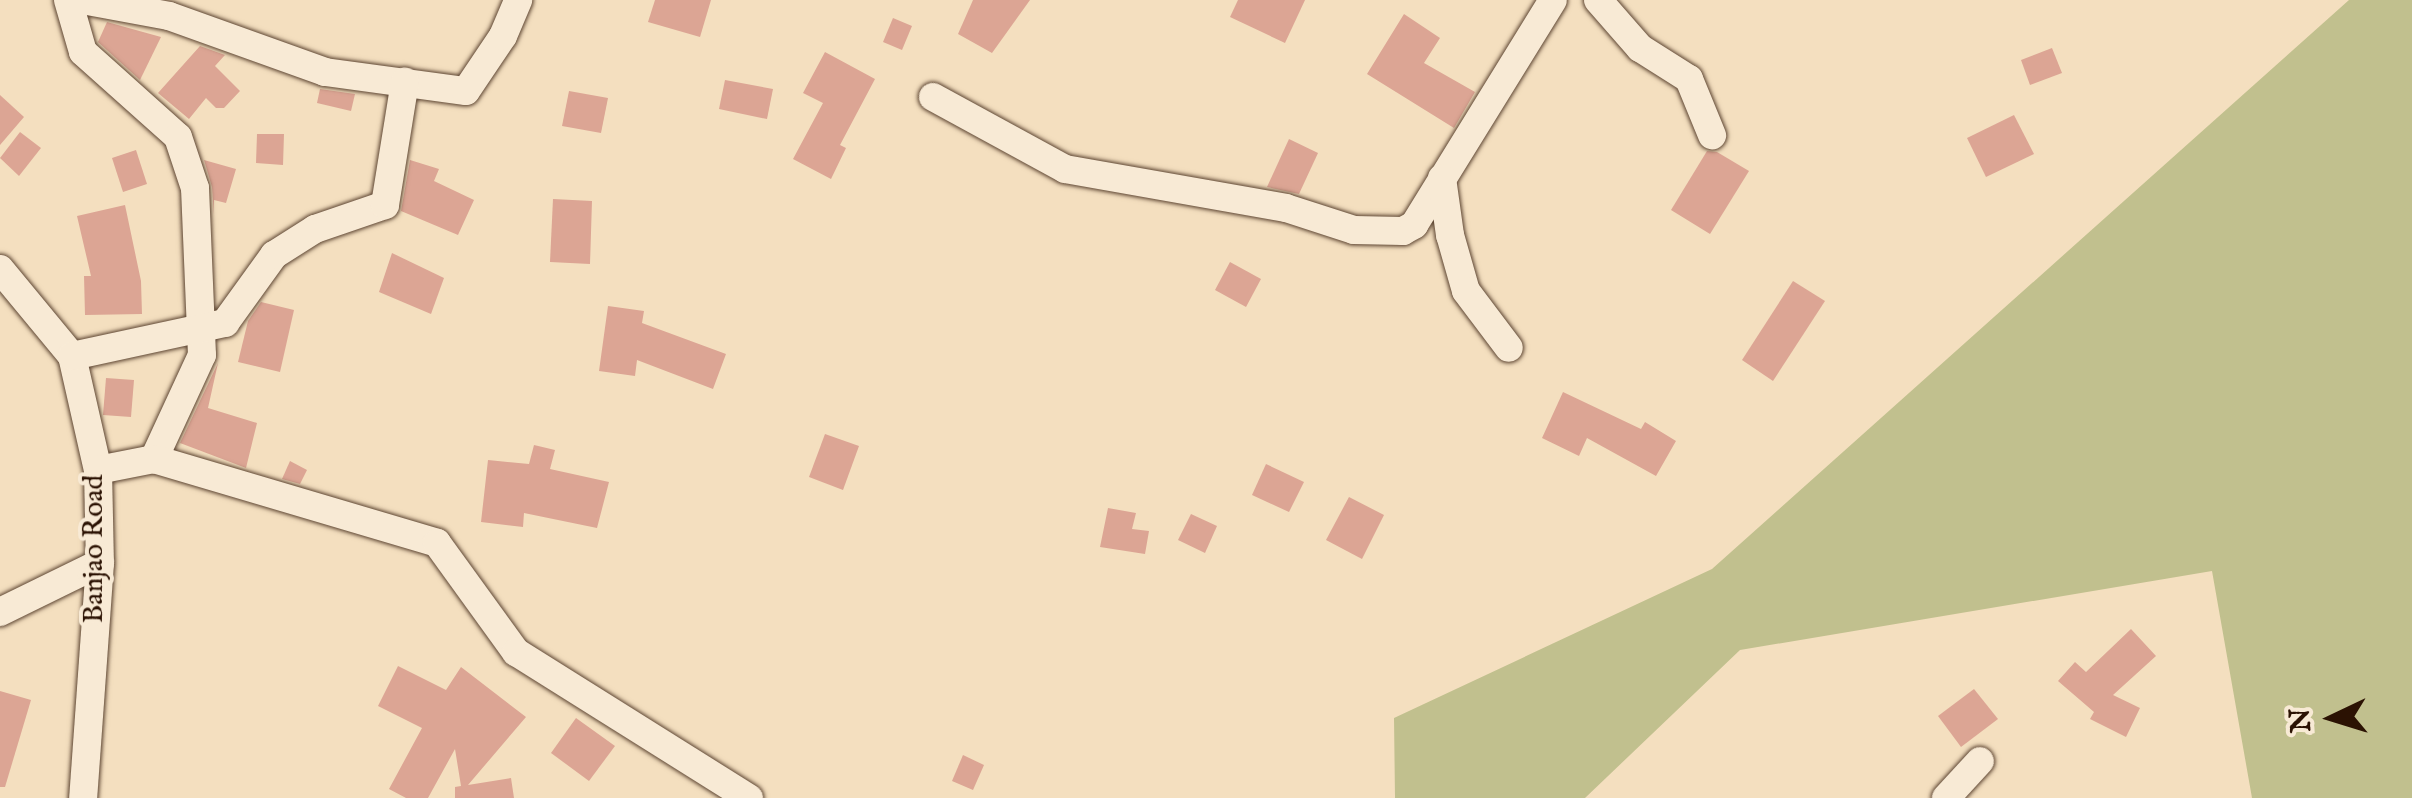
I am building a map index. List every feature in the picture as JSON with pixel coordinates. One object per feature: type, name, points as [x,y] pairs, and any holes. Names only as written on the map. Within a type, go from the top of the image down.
[{"type":"street","points":[[68,0],[83,52],[178,138],[195,188],[202,355],[154,458]]},
{"type":"street","points":[[82,0],[169,16],[325,72],[466,90],[502,36],[518,0]]},
{"type":"street","points":[[933,97],[1065,169],[1286,208],[1354,230],[1392,233],[1414,225],[1552,0]]},
{"type":"street","points":[[1598,0],[1640,48],[1689,79],[1712,135]]},
{"type":"street","points":[[72,356],[225,324],[274,255],[315,229],[386,204],[405,82]]},
{"type":"street","points":[[1442,178],[1450,236],[1466,291],[1509,348]]},
{"type":"street","name":"Banjao Road","points":[[0,268],[72,356],[98,470],[100,563],[83,798]]},
{"type":"street","points":[[98,470],[154,458],[437,543],[516,652],[749,798]]},
{"type":"street","points":[[0,612],[100,563]]},
{"type":"street","points":[[1946,798],[1980,761]]},
{"type":"shaded area","points":[[2349,0],[2412,0],[2412,798],[2252,798],[2212,571],[1740,650],[1585,798],[1395,798],[1394,718],[1712,569]]},
{"type":"building","points":[[655,0],[711,0],[700,37],[648,22]]},
{"type":"building","points":[[973,0],[1030,0],[992,53],[958,34]]},
{"type":"building","points":[[1238,0],[1305,0],[1285,43],[1230,17]]},
{"type":"building","points":[[1404,14],[1440,38],[1424,63],[1475,92],[1454,128],[1367,74]]},
{"type":"building","points":[[893,18],[912,26],[902,50],[883,42]]},
{"type":"building","points":[[107,22],[161,37],[140,80],[98,42]]},
{"type":"building","points":[[200,46],[225,55],[215,66],[240,91],[224,108],[216,108],[206,98],[189,119],[158,93]]},
{"type":"building","points":[[2052,48],[2062,73],[2030,85],[2021,60]]},
{"type":"building","points":[[825,52],[875,79],[840,145],[846,148],[831,179],[793,159],[823,103],[803,93]]},
{"type":"building","points":[[725,80],[773,89],[767,119],[719,109]]},
{"type":"building","points":[[320,89],[355,94],[351,111],[317,103]]},
{"type":"building","points":[[569,91],[608,98],[601,133],[562,126]]},
{"type":"building","points":[[0,95],[24,117],[0,145]]},
{"type":"building","points":[[2014,115],[2034,154],[1986,177],[1967,138]]},
{"type":"building","points":[[20,132],[41,148],[19,176],[0,158]]},
{"type":"building","points":[[257,134],[284,134],[283,165],[256,163]]},
{"type":"building","points":[[1289,139],[1318,153],[1299,194],[1267,187]]},
{"type":"building","points":[[136,150],[147,184],[123,192],[112,158]]},
{"type":"building","points":[[1707,151],[1717,152],[1749,171],[1710,234],[1671,210]]},
{"type":"building","points":[[204,160],[236,169],[226,203],[214,200],[214,215],[212,187]]},
{"type":"building","points":[[410,160],[439,169],[434,181],[474,200],[458,235],[401,211]]},
{"type":"building","points":[[553,199],[592,201],[590,264],[550,262]]},
{"type":"building","points":[[125,205],[141,281],[142,314],[85,315],[84,276],[91,276],[77,216]]},
{"type":"building","points":[[392,253],[444,278],[431,314],[379,292]]},
{"type":"building","points":[[1230,262],[1261,279],[1246,307],[1215,290]]},
{"type":"building","points":[[1793,281],[1825,301],[1773,381],[1742,360]]},
{"type":"building","points":[[261,302],[294,310],[280,372],[238,362],[248,321]]},
{"type":"building","points":[[608,306],[644,311],[642,323],[726,354],[713,389],[637,360],[635,376],[599,371]]},
{"type":"building","points":[[218,363],[208,408],[257,423],[246,468],[180,443]]},
{"type":"building","points":[[106,378],[134,380],[131,417],[103,415]]},
{"type":"building","points":[[1563,392],[1641,429],[1645,422],[1676,441],[1656,476],[1587,438],[1579,456],[1542,438]]},
{"type":"building","points":[[825,434],[859,446],[843,490],[809,477]]},
{"type":"building","points":[[534,445],[555,450],[550,469],[609,482],[597,528],[524,513],[523,527],[481,522],[488,460],[529,464]]},
{"type":"building","points":[[290,461],[307,470],[300,484],[282,479]]},
{"type":"building","points":[[1266,464],[1304,482],[1289,512],[1252,495]]},
{"type":"building","points":[[1349,497],[1384,515],[1362,559],[1326,540]]},
{"type":"building","points":[[1108,508],[1136,513],[1132,529],[1149,531],[1145,554],[1100,547]]},
{"type":"building","points":[[1191,514],[1217,526],[1205,553],[1178,540]]},
{"type":"building","points":[[2131,629],[2156,656],[2113,695],[2140,708],[2126,737],[2090,719],[2094,712],[2058,681],[2075,662],[2086,672]]},
{"type":"building","points":[[398,666],[446,690],[461,667],[526,717],[468,785],[511,778],[514,798],[455,798],[455,787],[461,786],[455,749],[428,798],[406,798],[389,789],[422,728],[378,706]]},
{"type":"building","points":[[1974,689],[1998,719],[1961,747],[1938,716]]},
{"type":"building","points":[[0,691],[31,700],[5,787],[0,787]]},
{"type":"building","points":[[576,718],[615,746],[589,781],[551,753]]},
{"type":"building","points":[[963,755],[984,765],[973,790],[952,781]]}]
